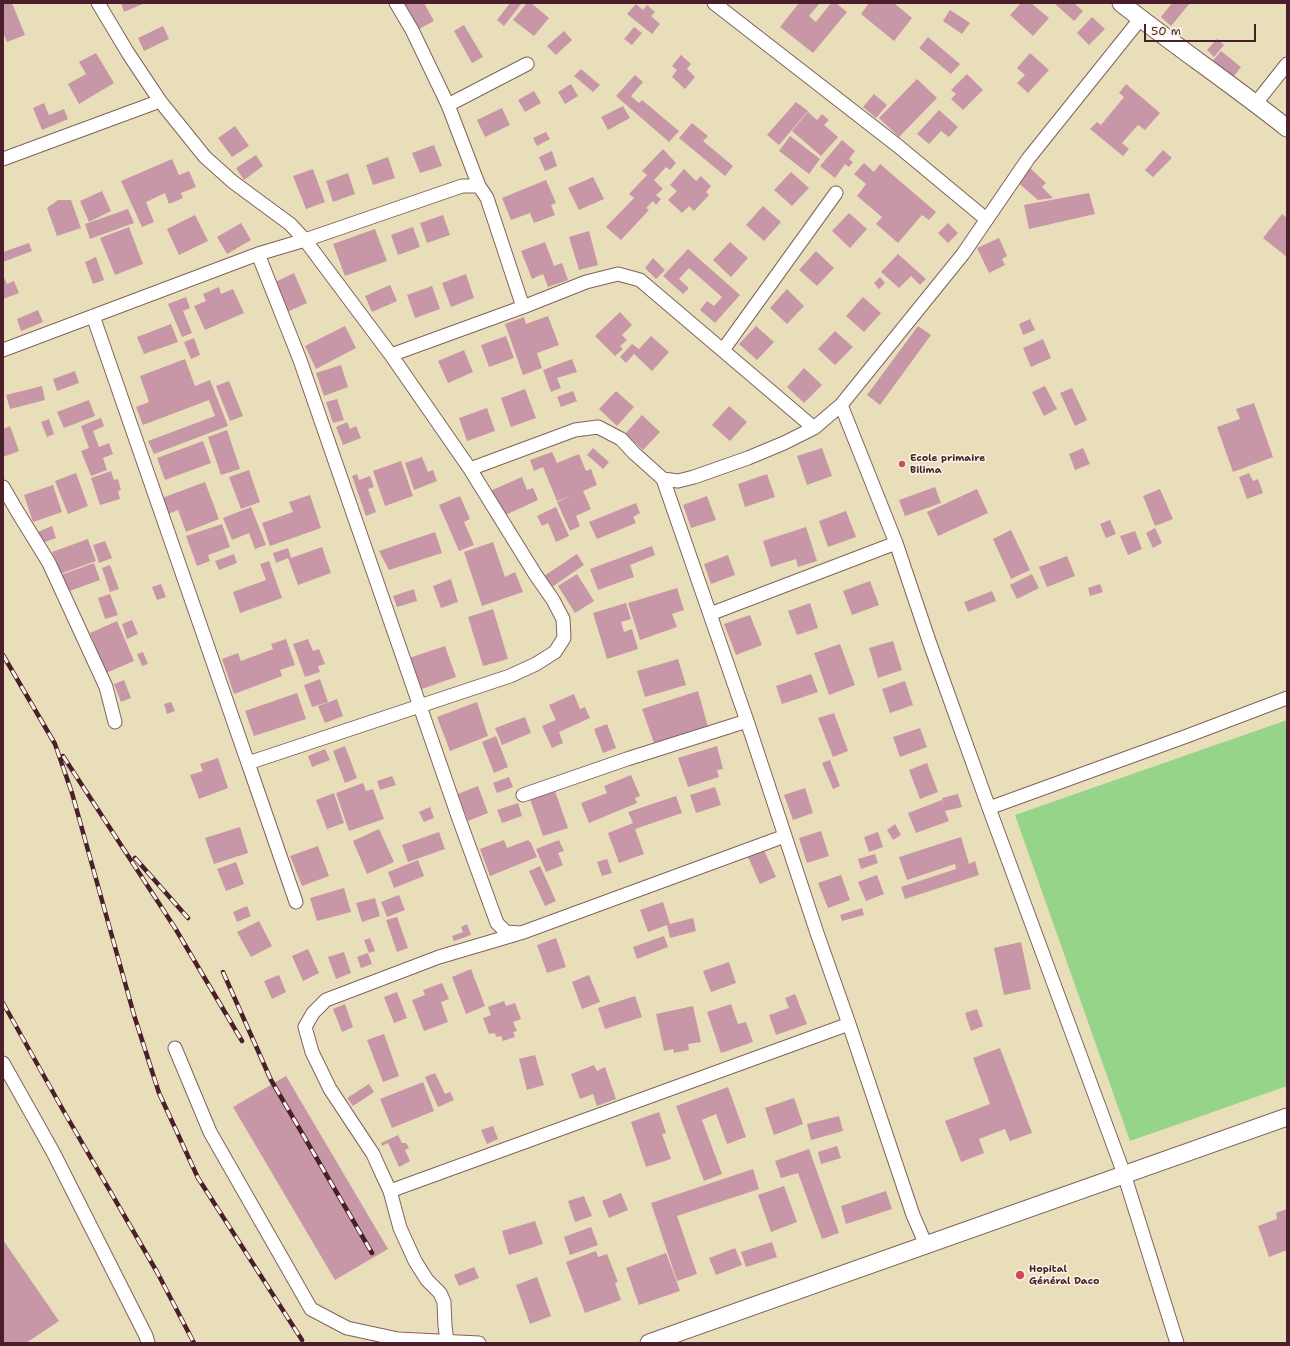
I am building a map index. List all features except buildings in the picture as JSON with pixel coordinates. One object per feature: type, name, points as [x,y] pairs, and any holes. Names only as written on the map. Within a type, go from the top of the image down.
[{"type":"street","points":[[98,3],[128,53],[160,101],[205,157],[233,182],[290,224],[305,240],[391,355],[470,469],[534,574],[553,600],[563,619],[564,638],[555,652],[536,664],[510,676],[248,763]]},
{"type":"street","points":[[396,3],[412,30],[448,105],[479,186],[487,198],[523,307]]},
{"type":"street","points":[[714,3],[898,146],[986,219]]},
{"type":"street","points":[[1121,3],[1256,103],[1287,128]]},
{"type":"street","points":[[663,479],[678,481],[694,477],[784,443],[814,428],[841,405],[963,254],[1028,159],[1141,18]]},
{"type":"street","points":[[448,105],[527,64]]},
{"type":"street","points":[[1256,103],[1287,64]]},
{"type":"street","points":[[3,159],[160,101]]},
{"type":"street","points":[[3,350],[258,254],[305,240],[462,186],[479,186]]},
{"type":"street","points":[[723,350],[836,193]]},
{"type":"street","points":[[258,254],[300,360],[496,923],[506,932],[521,933]]},
{"type":"street","points":[[391,355],[523,307],[586,282],[618,274],[640,280],[814,428]]},
{"type":"street","points":[[93,316],[296,902]]},
{"type":"street","points":[[841,405],[896,543],[929,641],[989,808],[1124,1174],[1177,1343]]},
{"type":"street","points":[[470,469],[575,430],[598,427],[621,439],[663,479],[747,721],[913,1215],[926,1245]]},
{"type":"street","points":[[3,487],[16,512],[49,564],[106,687],[116,722]]},
{"type":"street","points":[[710,614],[896,543]]},
{"type":"street","points":[[989,808],[1287,698]]},
{"type":"street","points":[[523,795],[627,759],[747,721]]},
{"type":"street","points":[[447,1341],[444,1302],[440,1293],[427,1280],[415,1261],[400,1228],[390,1191],[373,1154],[330,1089],[312,1052],[306,1027],[313,1013],[326,1000],[439,957],[521,933],[785,836]]},
{"type":"street","points":[[390,1191],[849,1024]]},
{"type":"street","points":[[175,1048],[210,1132],[311,1309],[347,1328],[398,1339],[479,1343]]},
{"type":"street","points":[[3,1063],[53,1152],[146,1336],[148,1343]]},
{"type":"street","points":[[649,1343],[1287,1117]]},
{"type":"green space","points":[[1287,720],[1287,1086],[1130,1141],[1015,815]]},
{"type":"railway","points":[[3,655],[55,744],[72,793],[134,1015],[159,1093],[198,1178],[302,1340]]},
{"type":"railway","points":[[63,756],[175,928],[242,1041]]},
{"type":"railway","points":[[135,858],[188,918]]},
{"type":"railway","points":[[223,972],[271,1080],[372,1253]]},
{"type":"railway","points":[[3,1003],[157,1272],[194,1343]]},
{"type":"place","name":"Ecole primaire Bilima","points":[[902,464]]},
{"type":"place","name":"Hopital Général Daco","points":[[1020,1275]]}]
